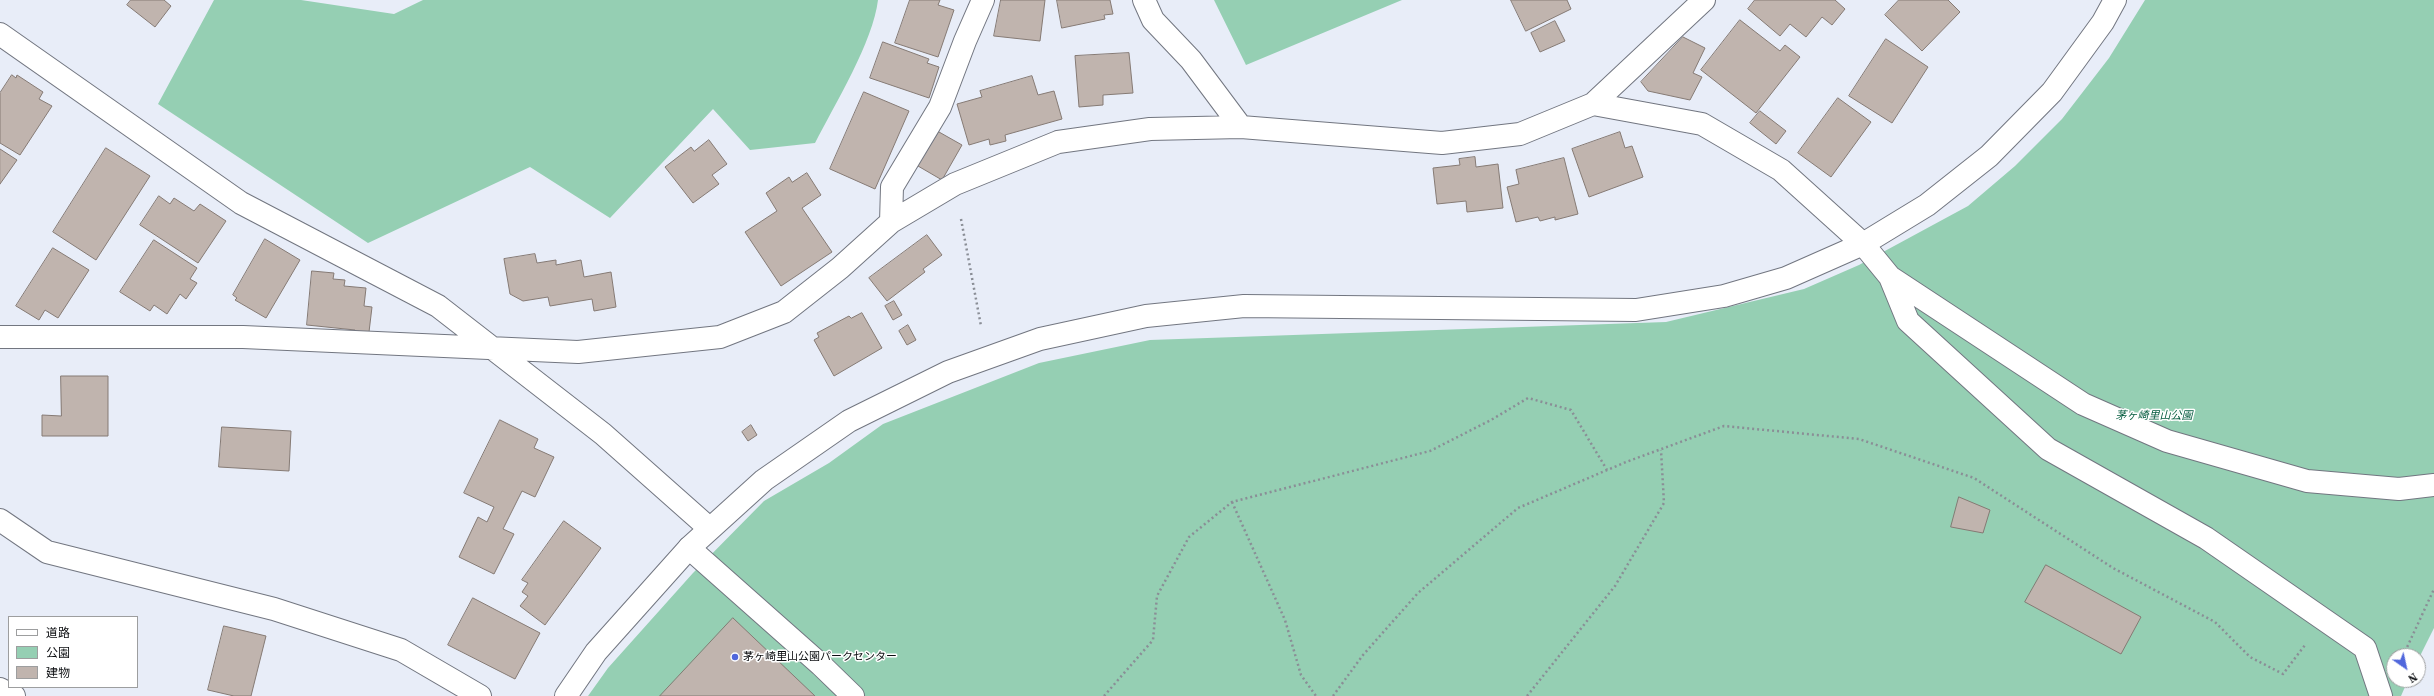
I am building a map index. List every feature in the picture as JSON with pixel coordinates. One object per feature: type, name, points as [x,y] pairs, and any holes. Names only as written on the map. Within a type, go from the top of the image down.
[{"type":"street","points":[[892,222],[892,187],[940,107],[965,40],[983,0]]},
{"type":"street","points":[[1144,0],[1152,20],[1190,60],[1241,127]]},
{"type":"street","points":[[0,337],[243,337],[495,350],[578,352],[720,337],[784,312],[840,268],[892,222],[955,184],[1058,142],[1150,129],[1241,127],[1442,143],[1520,134],[1593,104],[1704,0]]},
{"type":"street","points":[[566,696],[596,652],[689,548],[709,528],[764,480],[849,421],[948,372],[1040,339],[1146,316],[1244,306],[1636,310],[1724,296],[1786,278],[1863,244],[1927,205],[1989,156],[2052,92],[2103,22],[2115,0]]},
{"type":"street","points":[[0,34],[241,203],[438,306],[602,434],[709,528]]},
{"type":"street","points":[[1593,104],[1702,124],[1781,170],[1863,244],[1890,277],[1908,321],[2048,449],[2206,538],[2323,621],[2365,648],[2381,696]]},
{"type":"street","points":[[1890,277],[2083,404],[2166,441],[2307,481],[2399,489],[2434,485]]},
{"type":"street","points":[[0,520],[47,552],[274,609],[401,650],[480,696]]},
{"type":"street","points":[[689,548],[821,665],[853,696]]},
{"type":"street","points":[[0,688],[14,696]]},
{"type":"path","points":[[955,184],[987,358]]},
{"type":"path","points":[[1104,696],[1152,640],[1157,596],[1189,537],[1232,502],[1430,451],[1528,398],[1571,410],[1607,470]]},
{"type":"path","points":[[1333,696],[1363,655],[1418,593],[1518,508],[1607,470],[1724,426],[1859,439],[1974,478],[2113,568],[2215,622],[2250,657],[2283,674],[2323,621]]},
{"type":"path","points":[[1527,696],[1616,586],[1664,503],[1661,450]]},
{"type":"path","points":[[1232,502],[1285,620],[1300,675],[1316,696]]},
{"type":"path","points":[[2407,648],[2434,588]]},
{"type":"green space","points":[[214,0],[301,0],[394,14],[423,0],[878,0],[875,17],[869,35],[852,73],[815,143],[750,150],[713,109],[610,218],[530,167],[368,243],[158,104]]},
{"type":"green space","points":[[1214,0],[1402,0],[1246,65]]},
{"type":"green space","name":"茅ヶ崎里山公園","points":[[2145,0],[2434,0],[2434,628],[2424,648],[2386,648],[2386,688],[2404,688],[2401,696],[588,696],[608,668],[693,573],[764,501],[829,463],[883,424],[1039,363],[1150,340],[1666,322],[1804,289],[1859,265],[1968,206],[2015,166],[2062,119],[2109,58]]},
{"type":"building","points":[[131,0],[164,0],[171,6],[155,27],[127,5]]},
{"type":"building","points":[[910,0],[940,0],[938,5],[954,10],[938,57],[895,43]]},
{"type":"building","points":[[1001,0],[1045,0],[1040,41],[994,36]]},
{"type":"building","points":[[1057,0],[1110,0],[1113,14],[1104,15],[1105,19],[1062,28]]},
{"type":"building","points":[[1511,0],[1567,0],[1571,9],[1526,31]]},
{"type":"building","points":[[1755,0],[1835,0],[1845,9],[1832,25],[1822,17],[1806,37],[1790,24],[1780,36],[1748,9]]},
{"type":"building","points":[[1899,0],[1948,0],[1960,12],[1922,51],[1885,15]]},
{"type":"building","points":[[1740,20],[1780,51],[1785,45],[1800,57],[1756,113],[1701,70]]},
{"type":"building","points":[[1555,21],[1565,41],[1540,52],[1531,33]]},
{"type":"building","points":[[1683,37],[1705,48],[1693,73],[1702,77],[1690,100],[1648,91],[1641,82]]},
{"type":"building","points":[[1886,39],[1928,67],[1892,123],[1849,96]]},
{"type":"building","points":[[883,42],[929,59],[927,63],[939,67],[929,98],[870,78]]},
{"type":"building","points":[[1129,53],[1133,93],[1103,95],[1103,105],[1079,107],[1075,56]]},
{"type":"building","points":[[12,75],[16,78],[17,75],[43,92],[39,99],[52,106],[20,155],[0,143],[0,93]]},
{"type":"building","points":[[1032,76],[1038,95],[1054,91],[1062,119],[1005,135],[1006,141],[990,145],[989,139],[969,145],[957,104],[982,97],[980,91]]},
{"type":"building","points":[[864,92],[909,111],[875,189],[830,169]]},
{"type":"building","points":[[1838,98],[1871,122],[1831,177],[1798,153]]},
{"type":"building","points":[[1760,111],[1786,131],[1776,144],[1750,123]]},
{"type":"building","points":[[939,132],[962,145],[942,180],[918,166]]},
{"type":"building","points":[[1620,132],[1625,148],[1632,146],[1643,177],[1589,197],[1572,149]]},
{"type":"building","points":[[709,140],[727,164],[712,175],[719,184],[693,203],[665,167],[691,147],[694,151]]},
{"type":"building","points":[[106,148],[150,176],[96,260],[53,232]]},
{"type":"building","points":[[0,149],[17,160],[0,184]]},
{"type":"building","points":[[1475,157],[1476,167],[1498,164],[1503,208],[1467,212],[1466,201],[1437,204],[1433,168],[1460,165],[1459,159]]},
{"type":"building","points":[[1564,158],[1578,214],[1555,220],[1555,217],[1540,221],[1538,217],[1516,222],[1507,187],[1519,184],[1516,170]]},
{"type":"building","points":[[807,173],[821,195],[802,208],[832,252],[781,286],[745,232],[777,211],[766,193],[789,177],[792,182]]},
{"type":"building","points":[[159,196],[170,204],[174,198],[194,211],[200,204],[226,221],[198,263],[140,225]]},
{"type":"building","points":[[927,235],[942,255],[923,269],[925,272],[887,301],[869,278]]},
{"type":"building","points":[[265,239],[300,260],[266,318],[235,300],[237,298],[233,295]]},
{"type":"building","points":[[154,240],[197,268],[190,279],[197,283],[186,299],[180,294],[167,314],[154,305],[150,311],[120,292]]},
{"type":"building","points":[[53,248],[89,270],[58,318],[45,310],[39,320],[16,306]]},
{"type":"building","points":[[535,254],[537,263],[556,260],[556,265],[581,260],[584,277],[611,272],[616,307],[594,311],[592,299],[550,306],[548,297],[523,301],[510,294],[504,259]]},
{"type":"building","points":[[312,271],[334,273],[333,279],[345,280],[344,286],[366,288],[364,306],[372,307],[369,332],[355,332],[355,330],[307,325]]},
{"type":"building","points":[[894,301],[902,315],[893,320],[885,306]]},
{"type":"building","points":[[862,313],[882,348],[834,376],[814,340],[819,337],[817,333],[849,316],[851,318]]},
{"type":"building","points":[[908,325],[916,340],[907,345],[899,331]]},
{"type":"building","points":[[61,376],[108,376],[108,436],[42,436],[42,415],[61,416]]},
{"type":"building","points":[[500,420],[538,439],[534,448],[554,457],[535,497],[522,491],[503,529],[514,534],[494,574],[459,557],[478,517],[487,522],[494,507],[464,493]]},
{"type":"building","points":[[751,425],[757,435],[748,441],[742,432]]},
{"type":"building","points":[[222,427],[291,431],[289,471],[219,467]]},
{"type":"building","points":[[1959,497],[1990,510],[1983,533],[1951,527]]},
{"type":"building","points":[[564,521],[601,548],[545,625],[520,606],[528,596],[522,592],[528,583],[522,580]]},
{"type":"building","points":[[2046,565],[2141,617],[2121,654],[2025,602]]},
{"type":"building","points":[[473,598],[540,633],[515,679],[448,645]]},
{"type":"building","name":"茅ヶ崎里山公園パークセンター","points":[[733,618],[815,696],[660,696]]},
{"type":"building","points":[[224,626],[266,636],[251,696],[234,696],[208,690]]},
{"type":"place","name":"茅ヶ崎里山公園パークセンター","points":[[735,657]]}]
